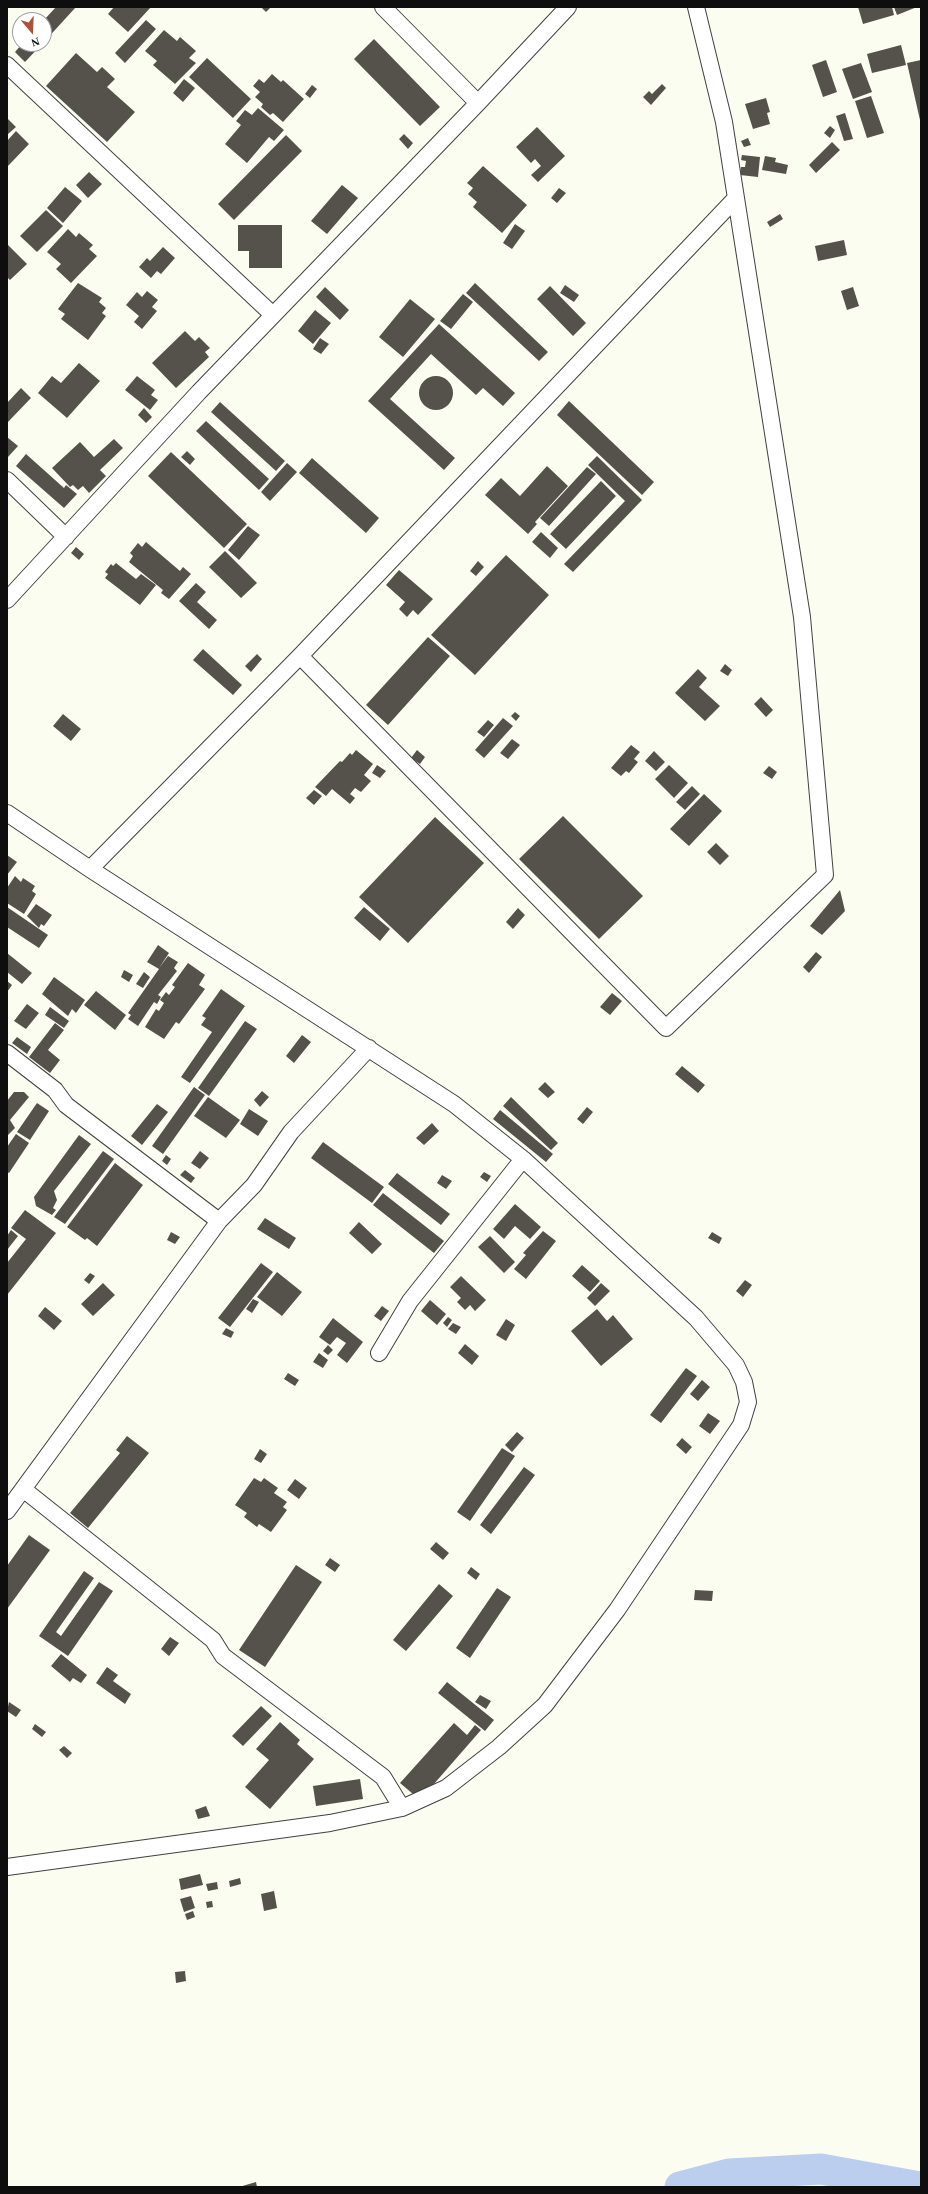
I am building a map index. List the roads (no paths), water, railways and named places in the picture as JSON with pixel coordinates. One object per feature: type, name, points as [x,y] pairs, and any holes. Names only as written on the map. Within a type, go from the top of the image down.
[{"type":"street","points":[[383,7],[478,103]]},
{"type":"street","points":[[7,600],[199,392],[478,103],[568,7]]},
{"type":"street","points":[[300,656],[666,1028],[825,875],[802,617],[724,122],[696,7]]},
{"type":"street","points":[[7,65],[272,315]]},
{"type":"street","points":[[90,869],[300,656],[736,198]]},
{"type":"street","points":[[7,480],[66,537]]},
{"type":"street","points":[[7,813],[90,869],[454,1104],[523,1159],[696,1318],[736,1365],[744,1382],[748,1402],[741,1425],[617,1610],[545,1705],[499,1747],[446,1788],[402,1808],[330,1823],[7,1867]]},
{"type":"street","points":[[7,1511],[219,1222],[254,1185],[291,1132],[369,1048]]},
{"type":"street","points":[[7,1053],[54,1090],[66,1105],[219,1222]]},
{"type":"street","points":[[379,1353],[410,1300],[523,1159]]},
{"type":"street","points":[[23,1489],[213,1640],[223,1656],[383,1777],[402,1808]]},
{"type":"waterway","points":[[680,2187],[729,2174],[821,2169],[920,2187]]}]
